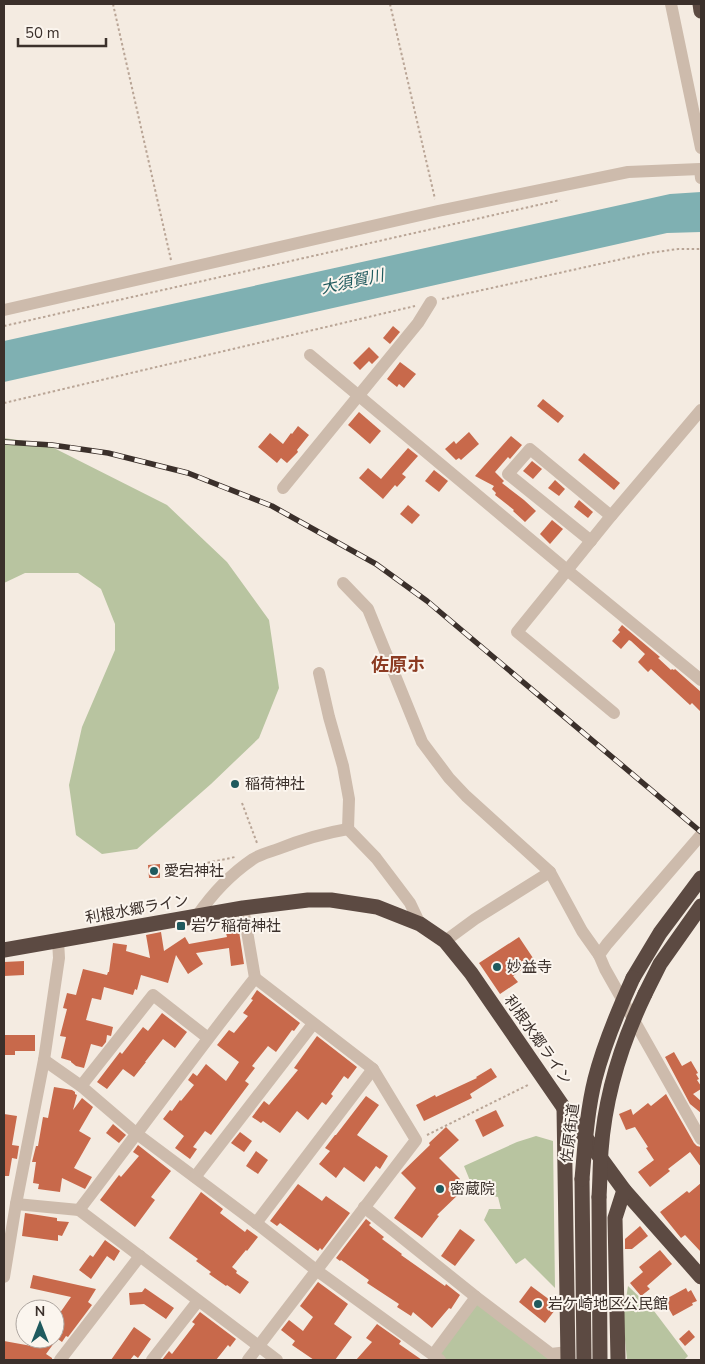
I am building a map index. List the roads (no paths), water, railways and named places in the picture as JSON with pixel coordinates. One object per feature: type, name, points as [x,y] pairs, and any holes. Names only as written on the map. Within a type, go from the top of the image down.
[{"type":"highway","points":[[700,4],[701,11]]},
{"type":"highway","name":"佐原街道","points":[[584,1360],[582,1178],[595,1080],[607,1040],[633,978],[660,933],[701,878]]},
{"type":"highway","name":"利根水郷ライン","points":[[4,950],[243,908],[308,900],[331,900],[377,907],[420,924],[445,941],[471,973],[564,1108],[624,1190],[701,1277]]},
{"type":"highway","points":[[600,1360],[599,1197],[601,1150],[611,1085],[632,1021],[660,964],[701,906]]},
{"type":"highway","points":[[564,1108],[568,1356]]},
{"type":"highway","points":[[618,1360],[615,1218],[624,1190]]},
{"type":"street","points":[[671,4],[701,148]]},
{"type":"street","points":[[4,310],[438,211],[628,172],[701,172]]},
{"type":"street","points":[[283,488],[418,323],[431,302]]},
{"type":"street","points":[[310,356],[701,680]]},
{"type":"street","points":[[614,713],[517,632],[611,516],[701,410]]},
{"type":"street","points":[[591,541],[508,474],[530,449],[611,516]]},
{"type":"street","points":[[343,583],[368,609],[422,742],[449,778],[466,796],[550,872],[582,931],[599,955],[700,1134]]},
{"type":"street","points":[[319,673],[349,799],[348,830],[376,858],[410,903],[420,924]]},
{"type":"street","points":[[197,916],[209,899],[236,873],[258,857],[294,843],[328,833],[348,830]]},
{"type":"street","points":[[599,955],[701,835]]},
{"type":"street","points":[[445,941],[474,918],[550,872]]},
{"type":"street","points":[[243,908],[255,978],[373,1069],[416,1140],[248,1360]]},
{"type":"street","points":[[4,1277],[44,1060],[59,958],[58,940]]},
{"type":"street","points":[[79,1210],[255,978]]},
{"type":"street","points":[[81,1086],[153,995],[208,1038]]},
{"type":"street","points":[[195,1177],[314,1024]]},
{"type":"street","points":[[44,1060],[81,1086],[137,1134],[316,1270],[436,1358],[476,1298]]},
{"type":"street","points":[[256,1223],[373,1069]]},
{"type":"street","points":[[16,1204],[79,1210],[277,1360]]},
{"type":"street","points":[[364,1207],[551,1357],[568,1356]]},
{"type":"street","points":[[60,1360],[140,1256]]},
{"type":"street","points":[[152,1360],[198,1301]]},
{"type":"water","name":"大須賀川","points":[[701,192],[701,232],[667,233],[4,382],[4,341],[670,194]]},
{"type":"railway","points":[[4,442],[52,445],[108,453],[188,473],[272,506],[376,564],[427,601],[701,832]]},
{"type":"place","name":"稲荷神社","points":[[235,784]]},
{"type":"place","name":"愛宕神社","points":[[154,871]]},
{"type":"place","name":"岩ケ稲荷神社","points":[[181,926]]},
{"type":"place","name":"妙益寺","points":[[497,967]]},
{"type":"place","name":"密蔵院","points":[[440,1189]]},
{"type":"place","name":"岩ケ崎地区公民館","points":[[538,1304]]},
{"type":"district","name":"佐原ホ","points":[[398,665]]}]
